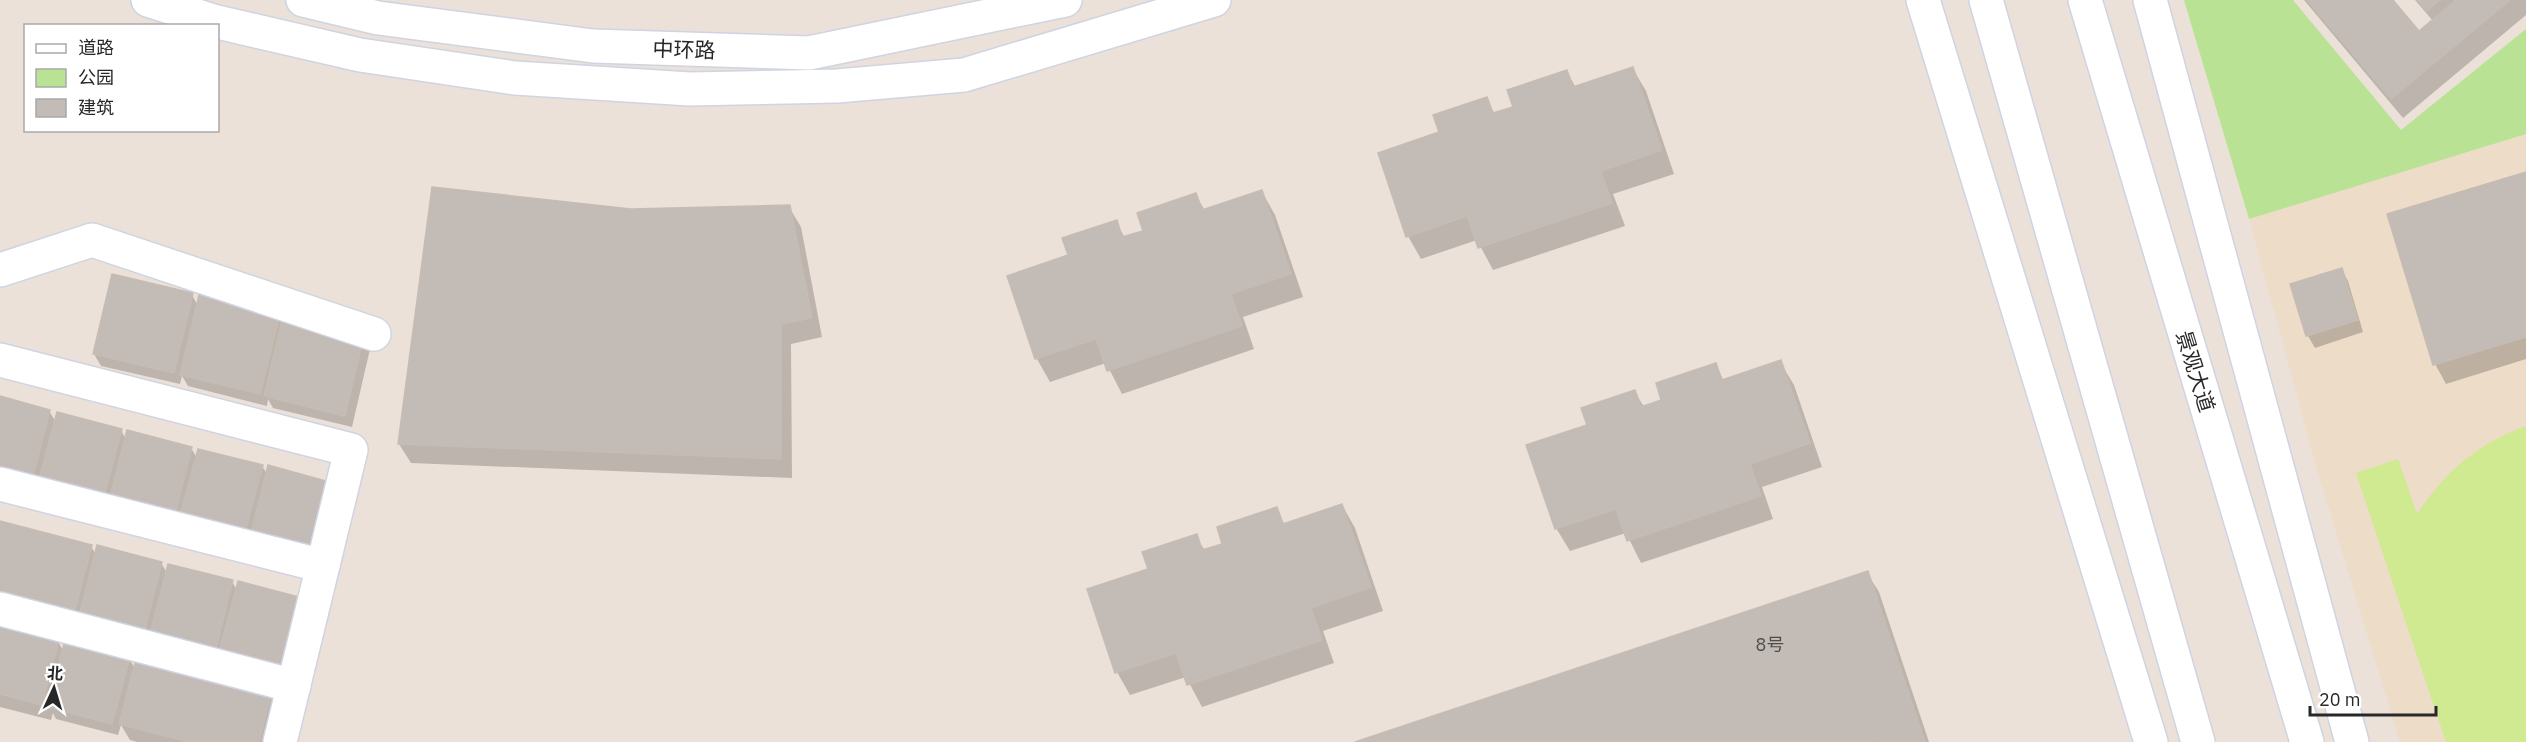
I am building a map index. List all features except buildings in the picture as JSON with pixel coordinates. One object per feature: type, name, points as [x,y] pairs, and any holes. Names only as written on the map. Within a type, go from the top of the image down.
[{"type":"street","points":[[148,0],[213,21],[360,55],[515,78],[690,89],[837,86],[964,75],[1214,0]]},
{"type":"street","name":"中环路","points":[[303,0],[378,18],[593,46],[809,53],[1065,0]]},
{"type":"street","points":[[1923,0],[2151,742]]},
{"type":"street","name":"景观大道","points":[[2085,0],[2307,742]]},
{"type":"street","points":[[2150,0],[2352,742]]},
{"type":"street","points":[[1985,2],[2199,742]]},
{"type":"street","points":[[0,270],[92,240],[374,334]]},
{"type":"street","points":[[0,360],[351,450],[280,742]]},
{"type":"street","points":[[0,484],[323,566]]},
{"type":"street","points":[[0,609],[294,686]]},
{"type":"shaded area","points":[[2526,134],[2526,742],[2400,742],[2318,473],[2249,219]]},
{"type":"green space","points":[[2184,0],[2293,0],[2401,130],[2526,29],[2526,134],[2249,219]]},
{"type":"green space","points":[[2526,426],[2526,742],[2446,742],[2356,473],[2398,459],[2417,514],[2440,484],[2464,461],[2492,442]]}]
